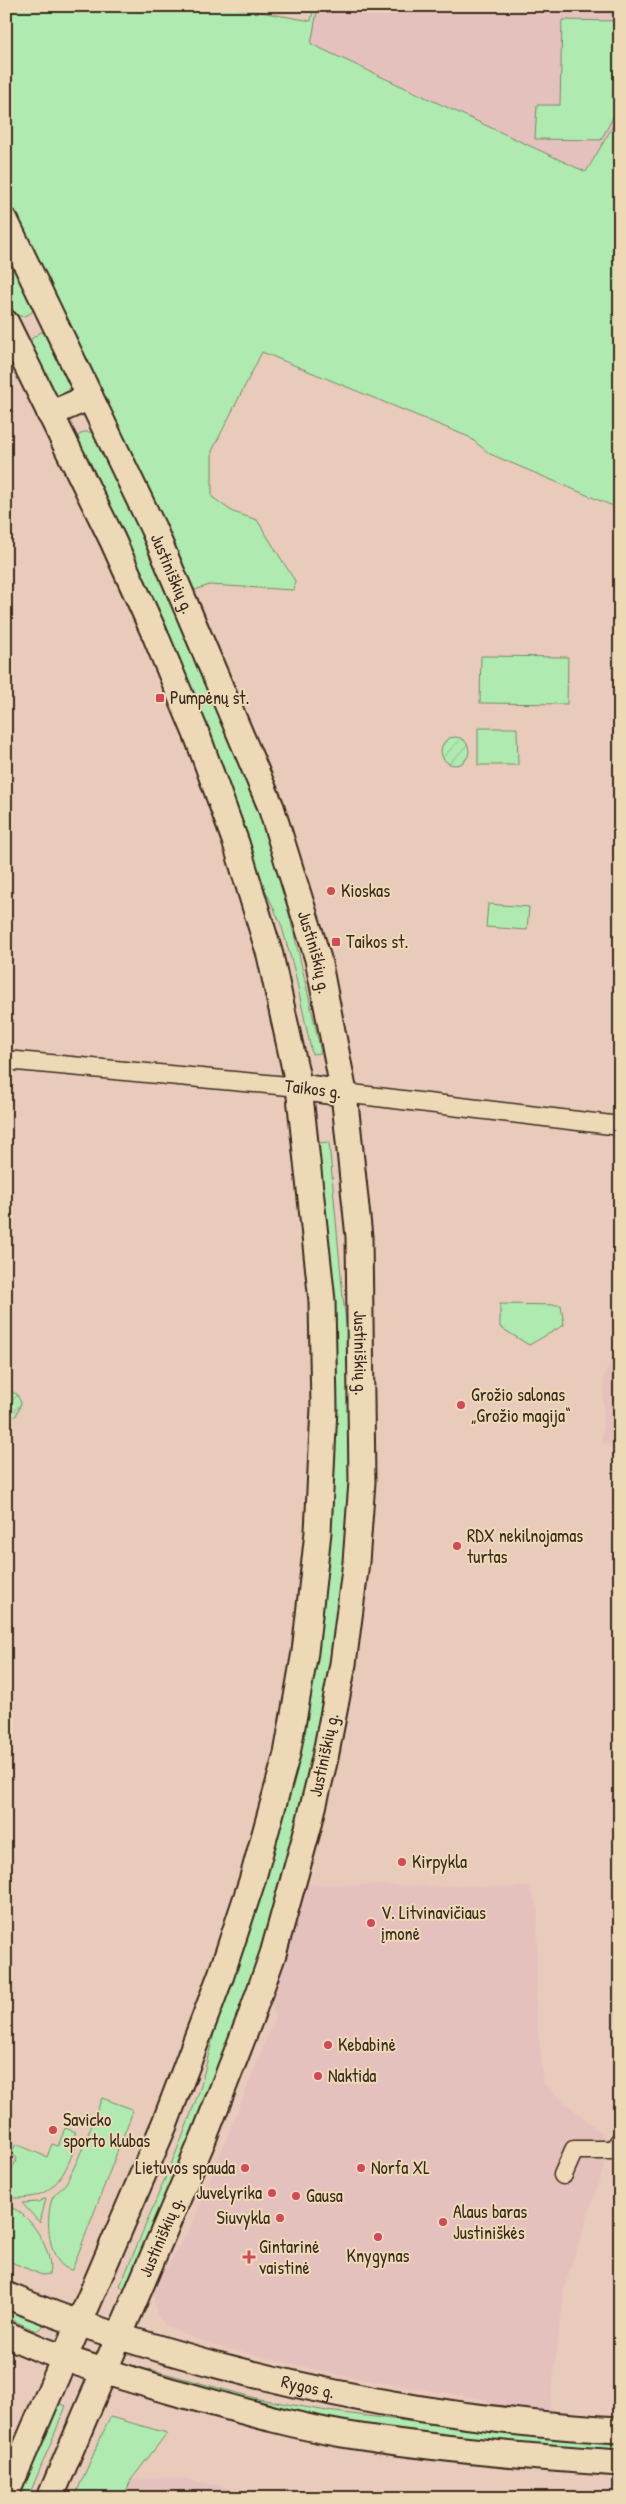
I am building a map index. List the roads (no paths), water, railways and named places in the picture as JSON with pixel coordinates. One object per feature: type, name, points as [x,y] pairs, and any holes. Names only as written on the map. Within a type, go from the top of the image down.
[{"type":"main road","name":"Justiniškių g.","points":[[6,222],[153,528],[272,806],[318,959],[344,1093],[359,1237],[362,1482],[356,1562],[343,1664],[325,1758],[308,1828],[273,1954],[204,2137],[50,2498]]},
{"type":"main road","name":"Justiniškių g.","points":[[6,323],[112,539],[198,738],[248,879],[270,955],[299,1087],[322,1301],[324,1408],[318,1532],[304,1662],[287,1754],[252,1880],[221,1975],[165,2123],[6,2494]]},
{"type":"main road","points":[[50,414],[90,397]]},
{"type":"main road","name":"Taikos g.","points":[[299,1087],[344,1093]]},
{"type":"main road","name":"Rygos g.","points":[[6,2295],[80,2325],[118,2337],[299,2386],[473,2418],[549,2426],[620,2430]]},
{"type":"main road","points":[[6,2334],[65,2360],[104,2372],[235,2409],[341,2433],[460,2451],[620,2463]]},
{"type":"street","name":"Taikos g.","points":[[6,1060],[299,1087]]},
{"type":"street","name":"Taikos g.","points":[[344,1093],[620,1126]]},
{"type":"street","points":[[563,2175],[574,2150],[612,2150],[620,2141]]},
{"type":"place","name":"Pumpėnų st.","points":[[160,698]]},
{"type":"place","name":"Kioskas","points":[[331,891]]},
{"type":"place","name":"Taikos st.","points":[[336,942]]},
{"type":"place","name":"Grožio salonas „Grožio magija“","points":[[461,1405]]},
{"type":"place","name":"RDX nekilnojamas turtas","points":[[457,1546]]},
{"type":"place","name":"Kirpykla","points":[[402,1862]]},
{"type":"place","name":"V. Litvinavičiaus įmonė","points":[[371,1923]]},
{"type":"place","name":"Kebabinė","points":[[328,2045]]},
{"type":"place","name":"Naktida","points":[[318,2076]]},
{"type":"place","name":"Savicko sporto klubas","points":[[53,2130]]},
{"type":"place","name":"Lietuvos spauda","points":[[245,2168]]},
{"type":"place","name":"Norfa XL","points":[[361,2168]]},
{"type":"place","name":"Juvelyrika","points":[[272,2193]]},
{"type":"place","name":"Gausa","points":[[296,2196]]},
{"type":"place","name":"Siuvykla","points":[[280,2218]]},
{"type":"place","name":"Alaus baras Justiniškės","points":[[443,2222]]},
{"type":"place","name":"Knygynas","points":[[378,2237]]},
{"type":"place","name":"Gintarinė vaistinė","points":[[249,2257]]}]
